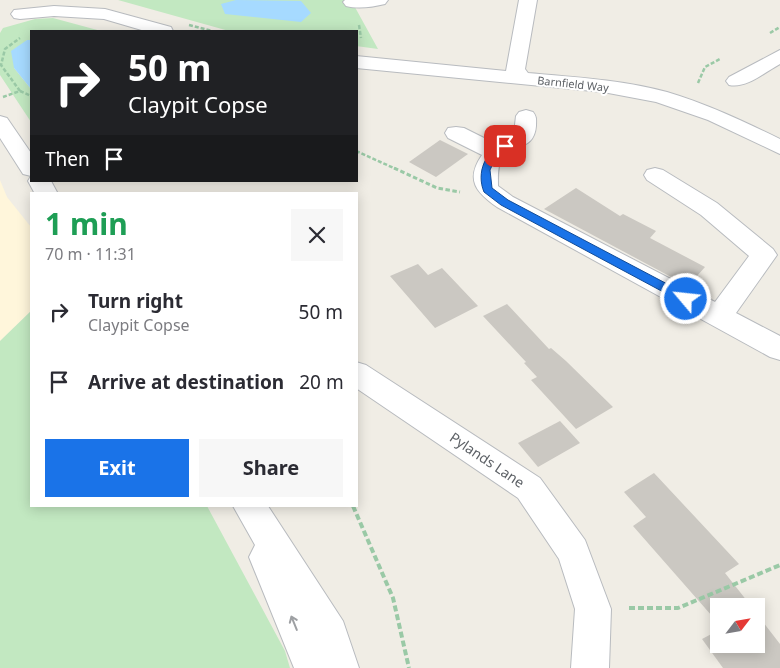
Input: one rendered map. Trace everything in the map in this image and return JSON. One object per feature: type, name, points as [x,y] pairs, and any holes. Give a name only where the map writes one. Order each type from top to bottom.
[{"type":"street","points":[[54,0],[41,8],[9,16],[54,11],[105,14],[161,30]]},
{"type":"street","points":[[81,0],[105,14]]},
{"type":"street","points":[[358,21],[352,1],[379,0]]},
{"type":"street","points":[[522,78],[515,69],[528,0]]},
{"type":"street","name":"Barnfield Way","points":[[359,52],[522,78],[603,86],[661,97],[715,116],[780,146]]},
{"type":"street","points":[[736,81],[780,56]]},
{"type":"street","points":[[526,116],[524,136],[494,152],[486,170],[487,190],[504,202],[780,349]]},
{"type":"street","points":[[0,122],[30,167]]},
{"type":"street","points":[[456,132],[494,152]]},
{"type":"street","points":[[655,175],[709,209],[764,254],[719,316]]},
{"type":"street","name":"Pylands Lane","points":[[358,373],[529,488],[573,551],[593,608],[590,668]]},
{"type":"street","points":[[247,507],[313,668]]},
{"type":"street","points":[[248,507],[330,634],[340,668]]},
{"type":"path","points":[[358,21],[361,32],[359,52]]},
{"type":"path","points":[[24,38],[16,40],[5,49],[1,65],[20,91],[30,96]]},
{"type":"path","points":[[0,98],[20,91]]},
{"type":"path","points":[[358,152],[437,188],[470,194],[487,190]]},
{"type":"path","points":[[353,507],[393,598],[409,668]]},
{"type":"path","points":[[593,608],[678,608],[780,565]]},
{"type":"shaded area","points":[[0,180],[7,197],[30,226],[30,312],[0,341]]},
{"type":"green space","points":[[118,0],[351,0],[378,49],[358,46],[358,30],[225,30]]},
{"type":"green space","points":[[53,18],[97,30],[30,30],[30,40],[27,40],[14,68],[30,88],[30,120],[0,75],[0,33],[3,28],[35,19]]},
{"type":"green space","points":[[30,312],[30,507],[208,507],[285,651],[290,668],[0,668],[0,341]]},
{"type":"water","points":[[236,0],[301,1],[311,13],[301,22],[225,14],[221,4]]},
{"type":"water","points":[[27,40],[30,40],[30,88],[14,68],[11,51]]},
{"type":"building","points":[[440,140],[468,154],[436,177],[409,162]]},
{"type":"building","points":[[576,188],[620,216],[623,214],[656,231],[650,238],[705,267],[688,286],[544,209]]},
{"type":"building","points":[[418,264],[428,275],[442,268],[478,306],[435,328],[390,276]]},
{"type":"building","points":[[507,304],[549,349],[551,348],[566,361],[613,407],[576,429],[531,380],[537,377],[524,363],[526,362],[483,316]]},
{"type":"building","points":[[560,421],[580,443],[538,467],[518,443]]},
{"type":"building","points":[[654,473],[739,564],[725,573],[745,598],[710,598],[710,614],[633,526],[646,517],[624,492]]},
{"type":"building","points":[[765,625],[780,644],[780,668],[723,668],[712,653],[765,653]]},
{"type":"building","points":[[710,635],[710,650],[702,639]]},
{"type":"route","points":[[505,146],[494,152],[486,170],[487,190],[504,202],[686,299]]}]
